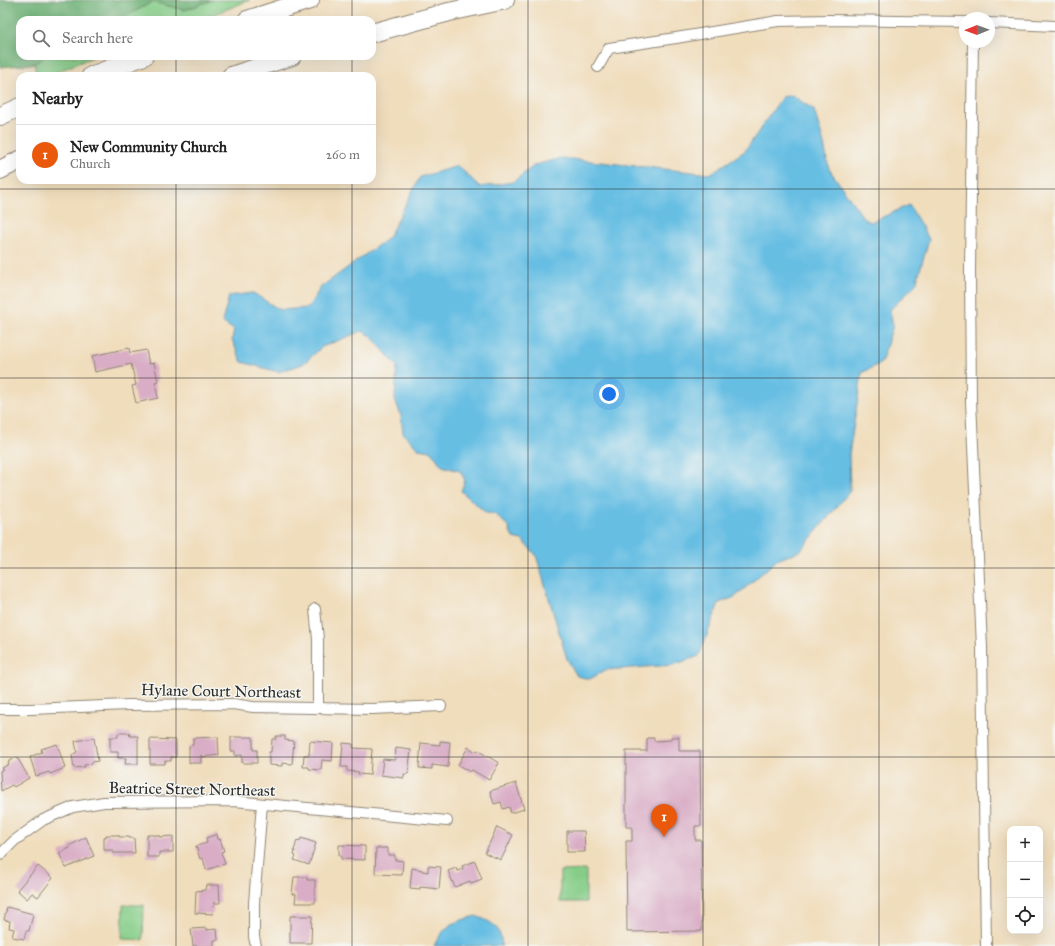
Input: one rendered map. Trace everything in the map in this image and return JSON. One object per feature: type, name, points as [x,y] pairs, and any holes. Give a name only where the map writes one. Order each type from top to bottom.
[{"type":"highway","points":[[260,16],[310,0]]},
{"type":"highway","points":[[376,32],[449,12],[505,0]]},
{"type":"highway","points":[[102,72],[133,60]]},
{"type":"highway","points":[[243,72],[280,60]]},
{"type":"highway","points":[[0,116],[16,109]]},
{"type":"highway","points":[[0,170],[16,162]]},
{"type":"street","points":[[598,66],[609,48],[778,22],[829,20],[959,22]]},
{"type":"street","points":[[995,23],[1055,26]]},
{"type":"street","points":[[973,48],[970,269],[971,401],[982,647],[986,946]]},
{"type":"street","points":[[315,609],[318,639],[318,708]]},
{"type":"street","name":"Hylane Court Northeast","points":[[0,709],[128,705],[233,704],[253,707],[372,709],[441,706]]},
{"type":"street","name":"Beatrice Street Northeast","points":[[0,855],[14,841],[43,820],[73,807],[104,802],[234,801],[447,821]]},
{"type":"street","points":[[256,946],[254,937],[254,902],[262,804]]},
{"type":"green space","points":[[0,0],[213,0],[185,10],[152,2],[127,16],[16,16],[16,60],[40,60],[34,64],[0,67]]},
{"type":"green space","points":[[213,0],[250,0],[210,16],[127,16],[152,2],[185,10]]},
{"type":"green space","points":[[40,60],[85,60],[57,72],[36,72],[34,64]]},
{"type":"green space","points":[[586,870],[586,902],[560,902],[560,871]]},
{"type":"green space","points":[[123,905],[144,905],[143,940],[122,939]]},
{"type":"water","points":[[792,95],[814,110],[824,144],[829,169],[865,220],[872,222],[909,205],[929,239],[916,284],[890,310],[893,325],[881,363],[862,373],[849,454],[850,491],[800,551],[777,560],[735,597],[719,603],[699,656],[673,665],[605,670],[590,679],[577,676],[567,659],[536,555],[522,540],[513,538],[508,526],[495,514],[486,513],[461,491],[465,480],[460,471],[442,466],[431,451],[418,449],[403,433],[401,416],[395,399],[397,366],[370,335],[362,331],[322,347],[303,364],[278,372],[242,362],[232,340],[234,330],[222,322],[229,296],[253,293],[280,310],[308,308],[321,287],[388,238],[420,177],[458,166],[480,187],[513,182],[535,165],[562,158],[710,174],[745,151],[782,97]]},
{"type":"water","points":[[476,916],[492,923],[495,926],[500,934],[502,946],[434,946],[446,928],[456,922]]},
{"type":"building","points":[[129,348],[130,353],[146,350],[149,364],[154,363],[158,381],[155,382],[158,398],[136,403],[132,386],[136,385],[131,364],[95,372],[92,356]]},
{"type":"building","points":[[118,733],[129,733],[130,736],[138,736],[138,764],[125,764],[126,758],[118,758],[118,752],[110,752],[110,737],[118,737]]},
{"type":"building","points":[[276,736],[285,736],[285,740],[294,741],[292,764],[282,763],[282,766],[269,765],[269,752],[271,752],[272,739],[276,739]]},
{"type":"building","points":[[218,737],[219,755],[202,757],[201,755],[201,763],[189,763],[189,746],[193,745],[193,738]]},
{"type":"building","points":[[231,737],[253,737],[253,750],[257,750],[257,763],[242,763],[242,755],[235,756],[235,751],[231,751]]},
{"type":"building","points":[[671,737],[679,737],[679,751],[700,751],[701,826],[695,826],[695,840],[701,840],[702,931],[627,932],[626,841],[632,841],[632,827],[626,827],[626,751],[647,751],[647,738],[654,738],[654,741],[671,740]]},
{"type":"building","points":[[94,738],[98,761],[92,762],[92,764],[84,765],[85,767],[74,768],[72,755],[77,752],[75,741]]},
{"type":"building","points":[[150,739],[176,740],[176,757],[171,757],[171,761],[165,761],[165,764],[150,764]]},
{"type":"building","points":[[310,741],[333,743],[332,761],[322,760],[321,770],[303,767],[304,755],[309,755]]},
{"type":"building","points":[[440,741],[450,742],[448,767],[432,765],[432,769],[419,768],[421,743],[440,745]]},
{"type":"building","points":[[343,743],[353,744],[353,748],[372,749],[370,775],[347,771],[347,767],[341,767]]},
{"type":"building","points":[[57,744],[65,768],[50,774],[49,772],[36,776],[30,757],[42,752],[41,749]]},
{"type":"building","points":[[468,747],[476,752],[477,750],[499,763],[489,780],[472,770],[470,772],[458,765]]},
{"type":"building","points":[[396,748],[411,750],[408,774],[404,774],[404,778],[381,775],[383,759],[395,760]]},
{"type":"building","points":[[17,757],[29,778],[14,787],[12,785],[1,791],[0,771],[9,764],[8,762]]},
{"type":"building","points":[[516,783],[524,809],[511,813],[509,807],[503,809],[501,802],[494,804],[490,791]]},
{"type":"building","points":[[497,827],[513,835],[501,860],[485,853]]},
{"type":"building","points":[[567,831],[584,831],[585,852],[567,852]]},
{"type":"building","points":[[217,834],[218,840],[220,839],[224,851],[221,852],[225,864],[206,870],[203,858],[200,859],[196,846],[207,843],[206,838]]},
{"type":"building","points":[[106,835],[119,835],[119,837],[134,838],[135,853],[113,853],[113,850],[104,850],[104,837],[106,837]]},
{"type":"building","points":[[147,835],[159,835],[159,837],[173,836],[173,852],[159,852],[159,857],[147,857]]},
{"type":"building","points":[[86,837],[94,856],[66,868],[59,853],[70,848],[69,846]]},
{"type":"building","points":[[301,838],[316,843],[309,865],[294,860],[296,856],[294,855],[294,851],[297,840],[300,841]]},
{"type":"building","points":[[339,845],[365,846],[365,860],[341,859],[341,856],[339,856]]},
{"type":"building","points":[[376,848],[388,848],[388,855],[395,855],[395,860],[403,861],[402,875],[375,874]]},
{"type":"building","points":[[475,861],[482,879],[471,883],[470,881],[455,887],[448,871],[456,868],[457,871],[463,869],[462,866]]},
{"type":"building","points":[[38,866],[53,878],[38,897],[32,893],[27,899],[17,890]]},
{"type":"building","points":[[428,866],[441,867],[439,889],[420,887],[420,889],[410,888],[412,868],[428,872]]},
{"type":"building","points":[[294,877],[307,877],[307,880],[315,880],[315,903],[295,903],[296,894],[292,894]]},
{"type":"building","points":[[206,885],[219,885],[220,903],[214,903],[213,914],[195,913],[196,891],[205,890]]},
{"type":"building","points":[[7,907],[33,914],[29,931],[26,931],[24,939],[12,937],[14,929],[9,928],[10,921],[4,920]]},
{"type":"building","points":[[290,916],[312,916],[311,943],[290,943]]},
{"type":"building","points":[[207,928],[207,930],[217,929],[218,940],[214,940],[214,946],[193,946],[191,929]]},
{"type":"place","name":"New Community Church","points":[[664,837]]}]
